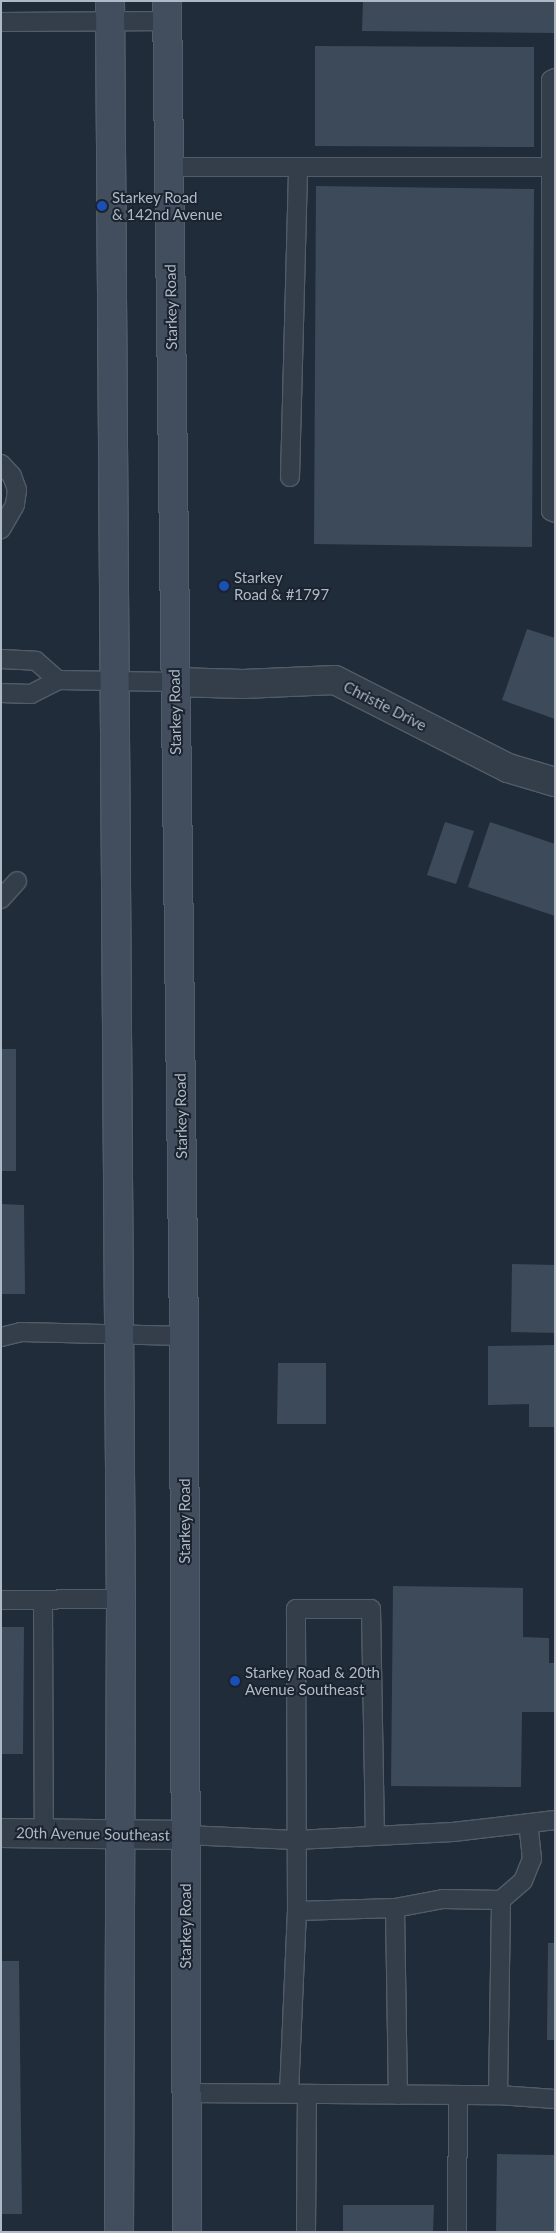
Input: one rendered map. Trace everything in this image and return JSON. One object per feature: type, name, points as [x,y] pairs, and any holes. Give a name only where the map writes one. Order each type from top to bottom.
[{"type":"main road","points":[[110,11],[113,679],[121,1599],[119,2232]]},
{"type":"main road","name":"Starkey Road","points":[[168,11],[184,1336],[188,2232]]},
{"type":"street","name":"Christie Drive","points":[[175,682],[243,684],[335,680],[508,768],[555,782]]},
{"type":"street","name":"20th Avenue Southeast","points":[[1,1834],[186,1835]]},
{"type":"lane","points":[[1,22],[110,11],[168,11]]},
{"type":"lane","points":[[555,78],[551,80],[551,511],[555,513]]},
{"type":"lane","points":[[169,167],[551,167]]},
{"type":"lane","points":[[290,477],[298,167]]},
{"type":"lane","points":[[1,464],[12,476],[17,490],[15,505],[1,529]]},
{"type":"lane","points":[[1,659],[36,660],[58,680]]},
{"type":"lane","points":[[1,694],[31,694],[58,680],[113,679],[175,682]]},
{"type":"lane","points":[[1,899],[17,881]]},
{"type":"lane","points":[[1,1337],[21,1332],[184,1336]]},
{"type":"lane","points":[[1,1600],[121,1599]]},
{"type":"lane","points":[[43,1601],[44,1833]]},
{"type":"lane","points":[[289,2093],[297,1911],[296,1609],[371,1609],[375,1836]]},
{"type":"lane","points":[[186,1835],[296,1840],[453,1832],[555,1820]]},
{"type":"lane","points":[[297,1911],[395,1908],[443,1899],[501,1900],[523,1880],[532,1859],[528,1823]]},
{"type":"lane","points":[[498,2094],[501,1900]]},
{"type":"lane","points":[[395,1908],[398,2094]]},
{"type":"lane","points":[[187,2093],[458,2096],[498,2094],[555,2099]]},
{"type":"lane","points":[[306,2232],[307,2094]]},
{"type":"lane","points":[[457,2232],[458,2096]]},
{"type":"building","points":[[363,1],[555,1],[555,33],[362,31]]},
{"type":"building","points":[[315,46],[534,47],[534,147],[315,146]]},
{"type":"building","points":[[316,186],[534,189],[532,547],[314,544]]},
{"type":"building","points":[[527,629],[555,638],[555,719],[502,700]]},
{"type":"building","points":[[445,822],[474,831],[456,884],[427,875]]},
{"type":"building","points":[[490,822],[555,844],[555,916],[468,887]]},
{"type":"building","points":[[1,1049],[16,1049],[16,1171],[1,1171]]},
{"type":"building","points":[[1,1204],[24,1205],[25,1294],[1,1294]]},
{"type":"building","points":[[512,1264],[555,1265],[555,1333],[511,1332]]},
{"type":"building","points":[[555,1345],[555,1427],[529,1427],[529,1404],[488,1405],[488,1346]]},
{"type":"building","points":[[278,1363],[326,1363],[326,1424],[277,1424]]},
{"type":"building","points":[[393,1586],[523,1588],[523,1637],[549,1638],[549,1663],[555,1663],[555,1712],[522,1712],[521,1787],[391,1786]]},
{"type":"building","points":[[1,1627],[24,1627],[23,1754],[1,1754]]},
{"type":"building","points":[[548,1943],[555,1943],[555,2040],[547,2040]]},
{"type":"building","points":[[1,1961],[19,1961],[22,2214],[1,2214]]},
{"type":"building","points":[[497,2154],[555,2155],[555,2232],[496,2232]]},
{"type":"building","points":[[343,2205],[434,2205],[433,2232],[343,2232]]},
{"type":"place","name":"Starkey Road & 142nd Avenue","points":[[102,206]]},
{"type":"place","name":"Starkey Road & #1797","points":[[224,586]]},
{"type":"place","name":"Starkey Road & 20th Avenue Southeast","points":[[235,1681]]}]
